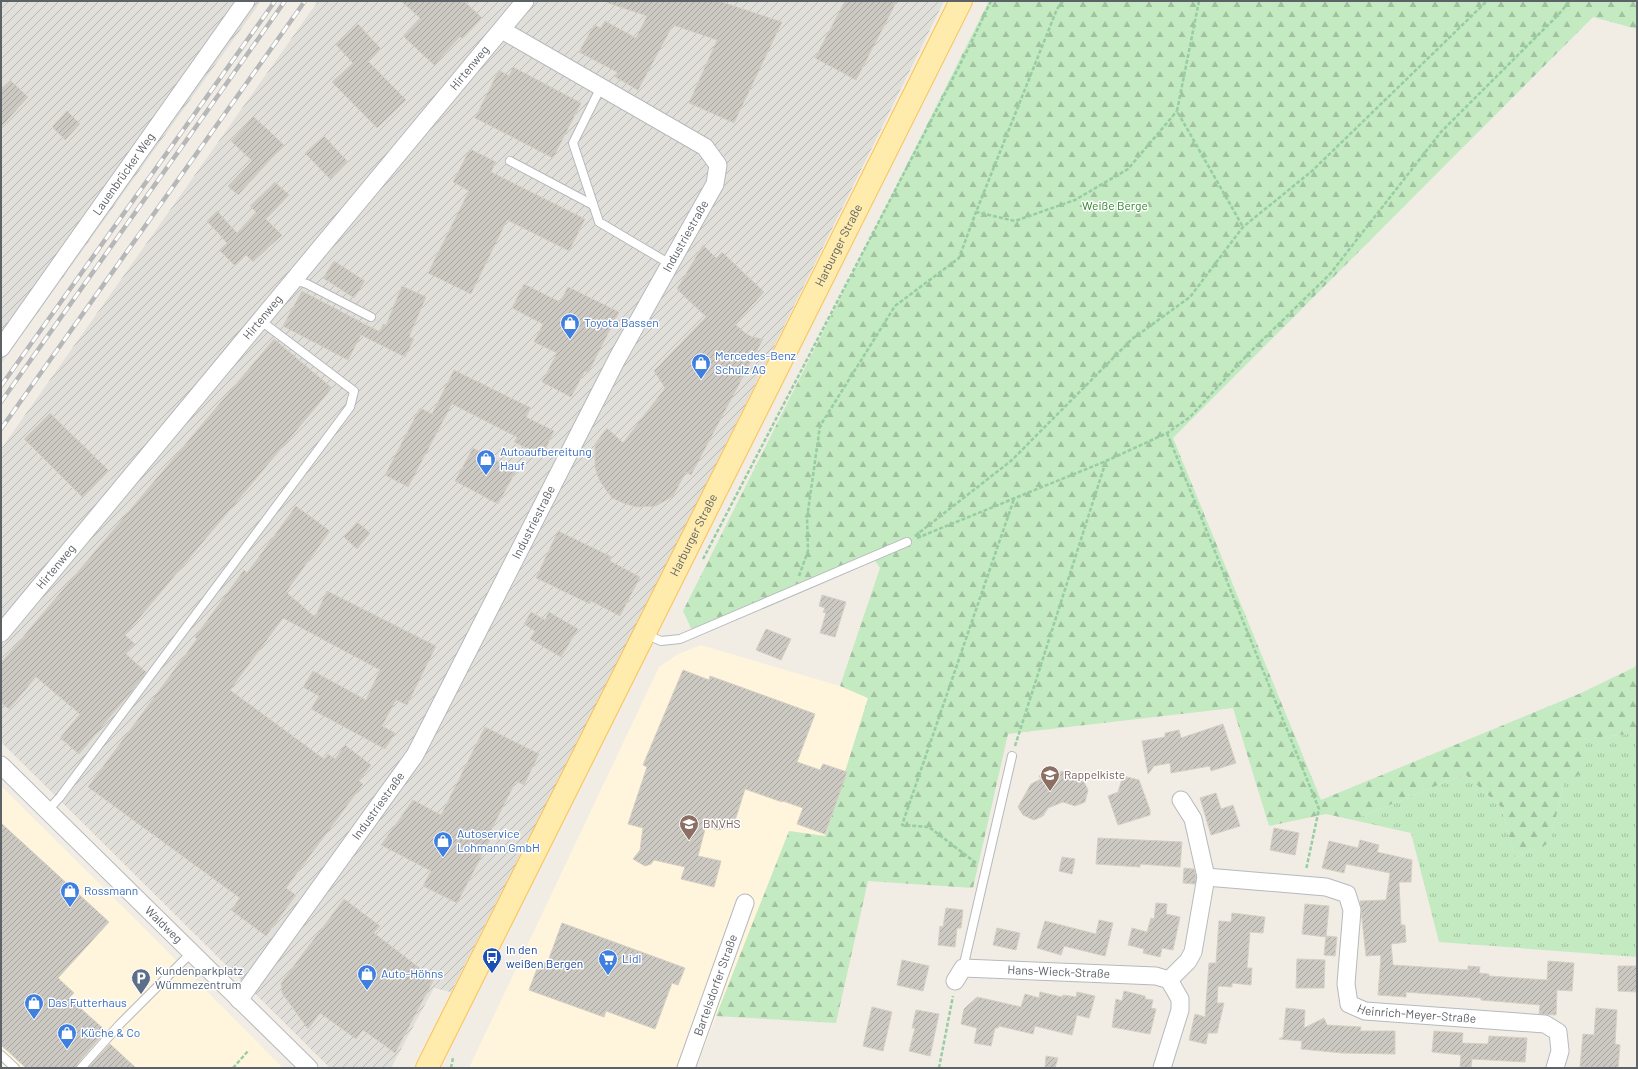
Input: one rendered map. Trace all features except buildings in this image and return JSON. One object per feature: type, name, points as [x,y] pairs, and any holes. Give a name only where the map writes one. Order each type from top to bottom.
[{"type":"main road","name":"Harburger Straße","points":[[427,1068],[961,1]]},
{"type":"street","name":"Lauenbrücker Weg","points":[[1,348],[246,1]]},
{"type":"street","name":"Hirtenweg","points":[[1,634],[525,1]]},
{"type":"street","name":"Industriestraße","points":[[239,1000],[416,756],[617,360],[714,184],[718,165],[705,147],[502,30]]},
{"type":"street","name":"Waldweg","points":[[1,765],[309,1068]]},
{"type":"street","points":[[1162,1068],[1180,1010],[1180,999],[1169,980],[1188,961],[1193,952],[1206,877],[1193,818],[1181,800]]},
{"type":"street","name":"Heinrich-Meyer-Straße","points":[[1206,877],[1326,886],[1347,894],[1352,910],[1346,984],[1349,1004],[1366,1011],[1545,1024],[1558,1032],[1560,1050],[1555,1068]]},
{"type":"street","name":"Bartelsdorfer Straße","points":[[686,1068],[745,903]]},
{"type":"street","name":"Hans-Wieck-Straße","points":[[959,975],[1156,976],[1169,980]]},
{"type":"lane","points":[[601,88],[573,143],[599,222],[670,264]]},
{"type":"lane","points":[[510,161],[594,205]]},
{"type":"lane","points":[[295,280],[307,284],[371,317]]},
{"type":"lane","points":[[47,811],[60,797],[350,407],[354,391],[261,321]]},
{"type":"lane","points":[[644,634],[661,641],[680,640],[907,542]]},
{"type":"lane","points":[[959,975],[986,871],[1012,756]]},
{"type":"lane","points":[[80,1068],[120,1024],[191,952]]},
{"type":"lane","points":[[1,1055],[15,1068]]},
{"type":"path","points":[[701,564],[966,54],[990,1]]},
{"type":"path","points":[[794,591],[808,551],[807,518],[820,426],[895,306],[959,258],[1057,9],[1063,1]]},
{"type":"path","points":[[976,212],[1015,221],[1075,200],[1128,169],[1177,111],[1199,1]]},
{"type":"path","points":[[907,542],[1012,460],[1132,339],[1190,297],[1243,227],[1312,171],[1487,1]]},
{"type":"path","points":[[907,542],[1106,460],[1167,433],[1190,417],[1248,354],[1330,274],[1441,132],[1558,15],[1570,1]]},
{"type":"path","points":[[1177,111],[1243,227]]},
{"type":"path","points":[[1167,433],[1319,809],[1303,885]]},
{"type":"path","points":[[1012,756],[1106,460]]},
{"type":"path","points":[[986,871],[929,827],[902,825],[1014,498]]},
{"type":"path","points":[[939,1068],[959,975]]},
{"type":"path","points":[[233,1068],[248,1051]]},
{"type":"path","points":[[451,1068],[454,1056]]},
{"type":"shaded area","points":[[1,1],[261,1],[1,364]]},
{"type":"shaded area","points":[[318,1],[944,1],[636,627],[451,992],[434,988],[391,1068],[330,1068],[1,742],[1,449]]},
{"type":"shaded area","points":[[701,645],[840,686],[868,698],[825,836],[789,831],[696,1068],[469,1068],[659,667],[678,654]]},
{"type":"shaded area","points":[[1,786],[134,918],[283,1068],[1,1068]]},
{"type":"green space","name":"Weiße Berge","points":[[989,1],[1637,1],[1637,29],[1593,17],[1173,438],[1321,800],[1581,693],[1637,666],[1637,733],[1582,739],[1587,771],[1564,782],[1550,843],[1515,858],[1501,807],[1465,774],[1353,820],[1326,814],[1269,826],[1233,708],[1008,734],[973,888],[868,881],[836,1023],[716,1016],[789,831],[825,836],[868,698],[840,686],[880,568],[870,553],[692,630],[683,611]]},
{"type":"green space","points":[[1637,733],[1637,957],[1439,942],[1411,833],[1353,820],[1465,774],[1501,807],[1515,858],[1550,843],[1564,782],[1581,739]]},
{"type":"railway","points":[[1,386],[275,1]]},
{"type":"railway","points":[[1,402],[285,1]]},
{"type":"railway","points":[[1,429],[305,1]]},
{"type":"place","name":"Toyota Bassen","points":[[570,340]]},
{"type":"place","name":"Mercedes-Benz Schulz AG","points":[[701,380]]},
{"type":"place","name":"Autoaufbereitung Hauf","points":[[486,476]]},
{"type":"place","name":"Rappelkiste","points":[[1050,792]]},
{"type":"place","name":"BNVHS","points":[[689,841]]},
{"type":"place","name":"Autoservice Lohmann GmbH","points":[[443,858]]},
{"type":"place","name":"Rossmann","points":[[70,908]]},
{"type":"place","name":"In den weißen Bergen","points":[[492,974]]},
{"type":"place","name":"Lidl","points":[[608,976]]},
{"type":"place","name":"Auto-Höhns","points":[[367,991]]},
{"type":"place","name":"Kundenparkplatz Wümmezentrum","points":[[141,995]]},
{"type":"place","name":"Das Futterhaus","points":[[34,1020]]},
{"type":"place","name":"Küche & Co","points":[[67,1050]]}]
